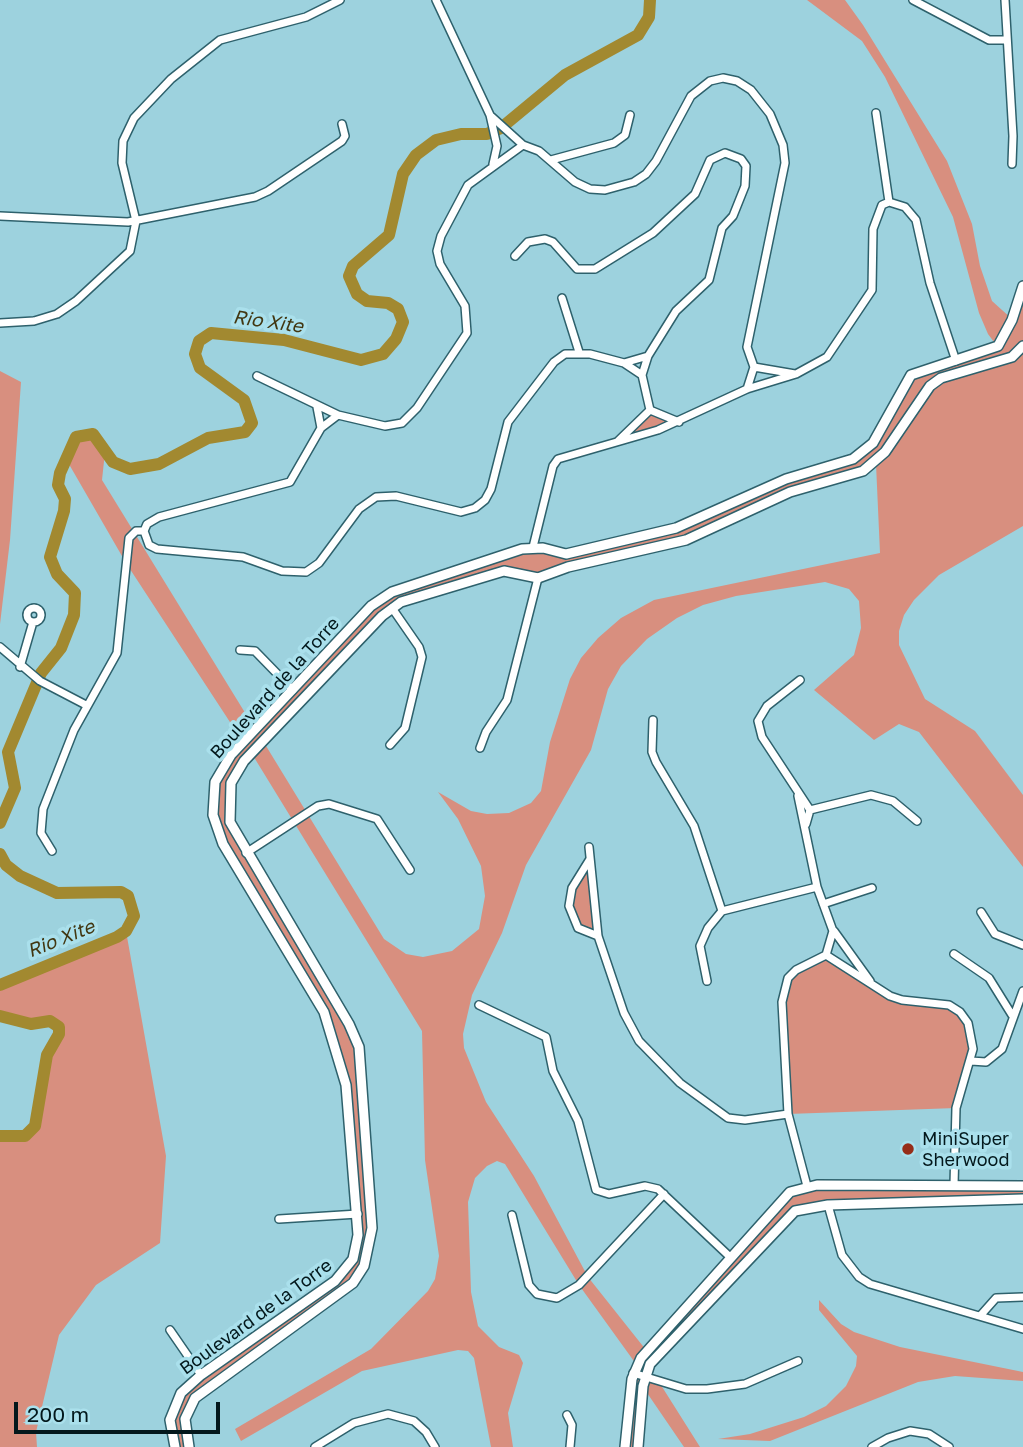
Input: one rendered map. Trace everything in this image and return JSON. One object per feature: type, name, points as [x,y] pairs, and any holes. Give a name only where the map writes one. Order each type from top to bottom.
[{"type":"street","points":[[0,323],[23,323],[46,318],[76,301],[124,259],[134,243],[136,221],[122,151],[127,129],[142,108],[171,79],[220,40],[306,17],[340,0]]},
{"type":"street","points":[[436,0],[499,130],[523,145],[531,145],[575,182],[590,189],[605,190],[634,182],[646,174],[699,87],[723,78],[737,81],[751,90],[778,128],[785,163],[748,338],[748,357],[754,367],[747,389]]},
{"type":"street","points":[[913,0],[989,40],[1007,40]]},
{"type":"street","points":[[1005,0],[1013,136],[1012,163]]},
{"type":"street","points":[[876,113],[889,202]]},
{"type":"street","points":[[551,160],[614,142],[625,135],[630,115]]},
{"type":"street","points":[[0,216],[136,221],[262,195],[342,141],[345,136],[342,124]]},
{"type":"street","points":[[494,164],[499,130]]},
{"type":"street","points":[[257,376],[338,415],[385,426],[402,422],[417,408],[467,333],[465,306],[440,264],[438,251],[441,236],[462,194],[475,178],[523,145]]},
{"type":"street","points":[[515,256],[528,242],[545,239],[553,242],[577,269],[595,269],[653,233],[695,194],[710,160],[725,153],[741,159],[746,166],[746,186],[733,216],[722,228],[709,279],[676,311],[648,356],[642,375],[650,410]]},
{"type":"street","points":[[889,202],[905,207],[916,220],[930,283],[956,361]]},
{"type":"street","points":[[533,547],[553,466],[558,459],[679,422],[747,389],[796,374],[827,356],[867,302],[874,278],[874,219],[879,209],[889,202]]},
{"type":"street","name":"Boulevard de la Torre","points":[[175,1447],[170,1430],[171,1409],[180,1393],[201,1375],[340,1276],[356,1249],[358,1214],[344,1074],[324,1012],[223,844],[213,815],[212,798],[223,767],[371,606],[392,592],[533,547],[566,554],[689,524],[786,479],[853,459],[873,443],[911,375],[998,346],[1012,320],[1023,286]]},
{"type":"street","points":[[562,298],[579,352]]},
{"type":"street","points":[[1012,320],[1023,322]]},
{"type":"street","points":[[480,748],[486,732],[507,700],[538,578],[568,567],[686,540],[790,492],[863,471],[885,452],[930,386],[960,372],[1012,357],[1023,346]]},
{"type":"street","points":[[338,415],[321,428],[290,482],[159,517],[147,524],[144,531],[149,545],[157,549],[243,556],[282,572],[298,574],[319,563],[359,509],[376,497],[396,496],[461,512],[475,508],[491,489],[508,422],[554,362],[565,355],[579,352],[624,363],[642,375]]},
{"type":"street","points":[[624,363],[648,356]]},
{"type":"street","points":[[754,367],[796,374]]},
{"type":"street","points":[[317,407],[321,428]]},
{"type":"street","points":[[650,410],[679,422]]},
{"type":"street","points":[[618,441],[650,410]]},
{"type":"street","points":[[52,851],[41,833],[43,809],[86,705],[117,653],[129,538],[136,531],[144,531]]},
{"type":"street","points":[[566,554],[568,567]]},
{"type":"street","points":[[504,556],[501,564],[504,571]]},
{"type":"street","name":"Boulevard de la Torre","points":[[189,1447],[185,1419],[195,1398],[345,1290],[364,1266],[372,1228],[359,1047],[337,1004],[230,822],[231,783],[237,771],[392,608],[411,598],[504,571],[538,578]]},
{"type":"street","points":[[390,745],[405,727],[422,657],[419,647],[392,608]]},
{"type":"street","points":[[20,667],[33,622]]},
{"type":"street","points":[[0,647],[6,648],[20,667],[40,681],[86,705]]},
{"type":"street","points":[[240,650],[255,651],[293,690]]},
{"type":"street","points":[[800,680],[767,706],[758,721],[762,737],[797,796],[810,810]]},
{"type":"street","points":[[653,720],[652,752],[694,826],[722,911]]},
{"type":"street","points":[[810,810],[871,795],[893,801],[917,821]]},
{"type":"street","points":[[797,796],[806,824],[817,887],[833,930],[873,985]]},
{"type":"street","points":[[246,853],[318,806],[329,804],[377,819],[410,870]]},
{"type":"street","points":[[806,824],[810,810]]},
{"type":"street","points":[[589,847],[598,936],[628,1020],[639,1041],[661,1066],[728,1118],[744,1120],[788,1114]]},
{"type":"street","points":[[590,859],[572,888],[569,906],[578,928],[598,936]]},
{"type":"street","points":[[707,981],[700,946],[708,928],[722,911],[817,887]]},
{"type":"street","points":[[823,904],[872,888]]},
{"type":"street","points":[[981,912],[995,934],[1023,945]]},
{"type":"street","points":[[807,1186],[788,1114],[783,990],[796,970],[826,955],[833,930]]},
{"type":"street","points":[[954,954],[989,978],[1012,1015]]},
{"type":"street","points":[[826,955],[902,1000],[949,1005],[960,1012],[972,1037],[971,1061],[956,1108],[954,1185]]},
{"type":"street","points":[[971,1061],[986,1062],[998,1055],[1006,1042],[1012,1015],[1023,991]]},
{"type":"street","points":[[324,1012],[327,1007],[337,1004]]},
{"type":"street","points":[[480,1005],[546,1037],[553,1072],[578,1121],[596,1190],[609,1194],[653,1187],[664,1194],[730,1256]]},
{"type":"street","points":[[344,1074],[354,1074],[361,1069]]},
{"type":"street","points":[[625,1447],[633,1373],[646,1350],[790,1192],[807,1186],[1023,1186]]},
{"type":"street","points":[[894,1202],[897,1195],[895,1187]]},
{"type":"street","points":[[512,1215],[529,1286],[537,1294],[557,1298],[579,1285],[664,1194]]},
{"type":"street","points":[[783,1199],[786,1208],[795,1211],[828,1205],[1023,1199]]},
{"type":"street","points":[[828,1205],[842,1255],[859,1277],[870,1284],[1023,1329]]},
{"type":"street","points":[[638,1447],[645,1377],[654,1358],[795,1211]]},
{"type":"street","points":[[279,1219],[358,1214]]},
{"type":"street","points":[[980,1316],[996,1298],[1023,1297]]},
{"type":"street","points":[[170,1330],[201,1375]]},
{"type":"street","points":[[633,1373],[686,1389],[735,1386],[798,1361]]},
{"type":"street","points":[[315,1447],[354,1423],[388,1415],[414,1421],[426,1432],[435,1447]]},
{"type":"street","points":[[568,1415],[572,1425],[570,1447]]},
{"type":"street","points":[[872,1447],[910,1431],[929,1434],[948,1447]]},
{"type":"shaded area","points":[[807,0],[845,0],[863,25],[947,161],[972,224],[980,266],[992,301],[1012,319],[1023,286],[1023,526],[939,575],[914,600],[904,615],[899,631],[899,645],[925,699],[975,731],[1023,795],[1023,867],[919,732],[899,724],[874,740],[814,690],[854,655],[861,628],[859,601],[849,589],[825,582],[736,596],[703,605],[677,618],[647,639],[621,666],[608,689],[591,750],[526,865],[502,933],[472,995],[463,1034],[464,1048],[486,1102],[534,1176],[588,1277],[646,1350],[796,1189],[1023,1186],[1023,1199],[795,1211],[654,1358],[645,1377],[659,1382],[700,1447],[684,1447],[643,1387],[638,1447],[625,1447],[636,1364],[579,1285],[505,1164],[497,1161],[487,1166],[475,1178],[468,1202],[471,1292],[478,1326],[499,1347],[519,1355],[523,1363],[508,1413],[513,1447],[491,1447],[474,1358],[468,1351],[458,1350],[362,1371],[241,1441],[235,1429],[371,1349],[428,1291],[435,1279],[439,1256],[425,1160],[422,1031],[252,754],[237,771],[230,822],[355,1035],[372,1214],[359,1275],[188,1408],[189,1447],[175,1447],[170,1431],[181,1393],[335,1281],[356,1249],[348,1100],[324,1012],[218,831],[215,782],[243,742],[126,563],[66,459],[76,437],[93,434],[101,442],[105,452],[102,480],[255,729],[382,598],[522,549],[566,554],[676,528],[786,479],[864,452],[911,375],[997,346],[988,334],[979,313],[953,217],[885,77],[862,41]],"holes":[[[876,464],[880,553],[654,600],[621,618],[598,638],[581,658],[570,679],[550,742],[541,791],[531,803],[509,813],[487,814],[471,811],[438,792],[458,819],[481,866],[485,896],[479,929],[452,951],[423,957],[406,954],[384,939],[263,741],[401,602],[504,571],[538,578],[698,535],[804,488]]]},
{"type":"shaded area","points":[[0,371],[21,382],[10,540],[0,624]]},
{"type":"shaded area","points":[[650,410],[679,422],[618,441]]},
{"type":"shaded area","points":[[590,859],[598,936],[573,922],[570,896]]},
{"type":"shaded area","points":[[126,931],[166,1156],[160,1243],[96,1285],[59,1335],[36,1432],[37,1447],[0,1447],[0,1136],[25,1136],[35,1126],[47,1055],[59,1034],[58,1027],[50,1021],[31,1024],[0,1016],[0,985]]},
{"type":"shaded area","points":[[826,955],[890,996],[949,1005],[968,1023],[973,1049],[956,1108],[788,1114],[782,1002],[788,978]]},
{"type":"shaded area","points":[[819,1300],[841,1324],[854,1332],[900,1347],[1023,1372],[1023,1381],[955,1376],[918,1382],[770,1441],[718,1439],[750,1434],[804,1417],[826,1406],[846,1386],[856,1366],[857,1356],[819,1310]]},
{"type":"waterway","name":"Rio Xite","points":[[0,823],[15,788],[8,752],[41,673],[61,648],[74,615],[75,593],[57,574],[50,557],[64,511],[65,499],[58,485],[60,473],[76,437],[93,434],[113,462],[130,469],[159,464],[208,438],[245,432],[252,423],[244,400],[200,368],[195,354],[199,341],[211,333],[284,340],[361,360],[383,354],[396,339],[403,322],[398,309],[388,303],[367,301],[357,294],[349,276],[353,266],[389,235],[403,174],[416,155],[436,140],[461,134],[487,134],[501,128],[565,75],[638,35],[649,17],[650,0]]},
{"type":"waterway","name":"Rio Xite","points":[[0,854],[6,865],[20,876],[57,893],[121,892],[128,896],[134,916],[126,931],[117,937],[0,985]]},
{"type":"waterway","name":"Rio Xite","points":[[0,1016],[31,1024],[50,1021],[59,1027],[59,1034],[47,1055],[35,1126],[25,1136],[0,1136]]},
{"type":"place","name":"MiniSuper Sherwood","points":[[908,1149]]}]
